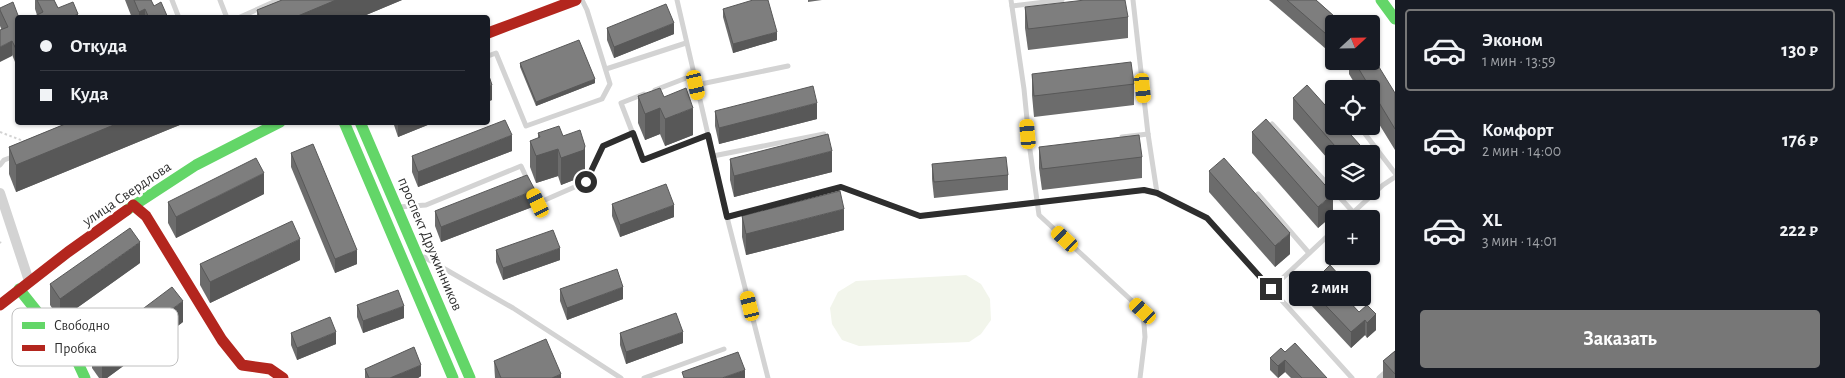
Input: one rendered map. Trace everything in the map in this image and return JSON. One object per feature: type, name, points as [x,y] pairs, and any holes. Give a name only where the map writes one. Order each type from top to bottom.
[{"type":"street","points":[[490,32],[576,0]]},
{"type":"street","points":[[1381,0],[1395,19]]},
{"type":"street","name":"улица Свердлова","points":[[0,305],[29,281],[133,205],[187,170],[274,125]]},
{"type":"street","name":"проспект Дружинников","points":[[345,125],[453,378]]},
{"type":"street","name":"проспект Дружинников","points":[[361,125],[470,378]]},
{"type":"street","points":[[0,194],[29,281]]},
{"type":"street","points":[[133,205],[146,216],[222,340],[242,365],[270,368],[283,378]]},
{"type":"street","points":[[19,289],[34,308]]},
{"type":"street","points":[[79,366],[85,378]]},
{"type":"lane","points":[[172,0],[178,15]]},
{"type":"lane","points":[[220,0],[226,15]]},
{"type":"lane","points":[[245,15],[278,0]]},
{"type":"lane","points":[[490,55],[496,53],[526,126],[602,99],[610,84],[587,10],[582,0]]},
{"type":"lane","points":[[677,0],[727,217],[768,378]]},
{"type":"lane","points":[[1062,0],[1012,3],[1024,89],[1036,204],[1039,215],[1143,311],[1145,337],[1140,378]]},
{"type":"lane","points":[[1133,0],[1148,134],[1157,193]]},
{"type":"lane","points":[[606,69],[686,43]]},
{"type":"lane","points":[[696,85],[788,66]]},
{"type":"lane","points":[[1132,75],[1141,73]]},
{"type":"lane","points":[[694,75],[621,103],[643,160],[708,135]]},
{"type":"lane","points":[[1024,89],[1034,88]]},
{"type":"lane","points":[[1272,124],[1325,181]]},
{"type":"lane","points":[[398,207],[426,206],[521,166],[538,203],[586,182],[603,146],[633,133]]},
{"type":"lane","points":[[713,156],[824,134]]},
{"type":"lane","points":[[1118,138],[1148,134]]},
{"type":"lane","points":[[1366,135],[1395,173]]},
{"type":"lane","points":[[1030,150],[1040,148]]},
{"type":"lane","points":[[0,165],[4,160],[22,153]]},
{"type":"lane","points":[[1356,210],[1383,185],[1395,177]]},
{"type":"lane","points":[[727,217],[841,187],[920,216],[1144,190],[1157,193],[1207,218],[1352,378]]},
{"type":"lane","points":[[1258,194],[1309,253]]},
{"type":"lane","points":[[1343,200],[1352,210]]},
{"type":"lane","points":[[1271,289],[1325,238]]},
{"type":"lane","points":[[418,254],[514,308],[622,378]]},
{"type":"lane","points":[[644,378],[724,349]]},
{"type":"lane","points":[[1379,378],[1395,364]]},
{"type":"path","points":[[0,132],[31,143]]},
{"type":"shaded area","points":[[966,275],[981,284],[990,299],[991,320],[981,334],[969,342],[859,346],[842,340],[832,324],[830,308],[838,292],[856,281]]},
{"type":"building","points":[[37,0],[54,0],[58,8],[73,2],[78,14],[37,15],[43,12]]},
{"type":"building","points":[[134,0],[151,0],[154,6],[161,2],[167,15],[148,15],[145,9],[139,12]]},
{"type":"building","points":[[282,0],[336,0],[300,15],[259,15],[257,10]]},
{"type":"building","points":[[753,0],[768,0],[777,32],[733,44],[723,9]]},
{"type":"building","points":[[1085,0],[1125,0],[1128,17],[1028,29],[1025,7]]},
{"type":"building","points":[[1287,0],[1316,0],[1333,15],[1325,15],[1325,33]]},
{"type":"building","points":[[13,2],[18,15],[15,15],[15,47],[12,41],[0,47],[0,30],[8,27],[0,8]]},
{"type":"building","points":[[666,4],[674,23],[614,47],[607,28]]},
{"type":"building","points":[[579,40],[595,79],[536,102],[520,63]]},
{"type":"building","points":[[1131,62],[1134,84],[1034,96],[1032,74]]},
{"type":"building","points":[[1380,69],[1395,93],[1395,129],[1380,104],[1380,80],[1365,80],[1359,70]]},
{"type":"building","points":[[1307,85],[1325,105],[1325,135],[1293,98]]},
{"type":"building","points":[[813,86],[817,103],[719,128],[715,111]]},
{"type":"building","points":[[660,88],[664,97],[686,88],[693,108],[665,119],[660,108],[645,114],[638,96]]},
{"type":"building","points":[[1266,119],[1325,185],[1326,200],[1318,207],[1252,132]]},
{"type":"building","points":[[505,120],[512,135],[418,172],[412,156]]},
{"type":"building","points":[[63,125],[114,125],[16,165],[9,147]]},
{"type":"building","points":[[559,126],[563,136],[580,130],[585,146],[584,150],[561,158],[558,149],[536,156],[530,141],[540,137],[538,133]]},
{"type":"building","points":[[828,134],[832,151],[734,176],[730,159]]},
{"type":"building","points":[[1139,135],[1142,157],[1042,169],[1039,147]]},
{"type":"building","points":[[1325,135],[1351,135],[1360,145],[1334,145]]},
{"type":"building","points":[[313,144],[357,250],[335,259],[291,153]]},
{"type":"building","points":[[1006,157],[1008,175],[934,182],[932,164]]},
{"type":"building","points":[[256,158],[264,173],[176,217],[168,202]]},
{"type":"building","points":[[1224,158],[1290,233],[1275,246],[1209,171]]},
{"type":"building","points":[[527,175],[535,190],[441,227],[435,211]]},
{"type":"building","points":[[666,184],[674,205],[620,225],[612,204]]},
{"type":"building","points":[[840,191],[844,209],[746,234],[742,216]]},
{"type":"building","points":[[292,221],[300,239],[210,282],[200,264]]},
{"type":"building","points":[[130,228],[140,242],[60,299],[50,284]]},
{"type":"building","points":[[553,230],[560,248],[503,268],[496,250]]},
{"type":"building","points":[[1330,265],[1340,276],[1332,283],[1359,312],[1367,305],[1376,314],[1367,323],[1365,320],[1351,332],[1310,289],[1324,276],[1322,273]]},
{"type":"building","points":[[617,269],[623,287],[567,308],[560,289]]},
{"type":"building","points":[[172,287],[183,301],[174,308],[144,308]]},
{"type":"building","points":[[398,290],[404,306],[363,321],[357,305]]},
{"type":"building","points":[[676,313],[683,332],[626,352],[620,333]]},
{"type":"building","points":[[330,317],[336,332],[297,348],[291,333]]},
{"type":"building","points":[[546,339],[561,374],[552,378],[501,378],[494,361]]},
{"type":"building","points":[[1295,343],[1327,378],[1302,378],[1285,360],[1278,366],[1270,358],[1281,348],[1285,352]]},
{"type":"building","points":[[414,347],[421,365],[390,378],[369,378],[365,369]]},
{"type":"building","points":[[1395,351],[1395,374],[1383,361]]},
{"type":"building","points":[[738,352],[745,370],[722,378],[684,378],[682,372]]},
{"type":"traffic: fast","points":[[1381,0],[1395,19]]},
{"type":"traffic: fast","points":[[127,210],[196,165],[274,125]]},
{"type":"traffic: fast","points":[[345,125],[453,378]]},
{"type":"traffic: fast","points":[[361,125],[470,378]]},
{"type":"traffic: fast","points":[[19,289],[34,308]]},
{"type":"traffic: fast","points":[[79,366],[85,378]]},
{"type":"traffic: jam","points":[[490,32],[576,0]]},
{"type":"traffic: jam","points":[[133,205],[146,216],[222,340],[242,365],[270,369],[283,378]]},
{"type":"traffic: jam","points":[[0,305],[68,252],[127,210]]},
{"type":"route","points":[[586,182],[603,146],[633,133],[643,160],[708,135],[727,217],[841,187],[920,216],[1144,190],[1157,193],[1207,218],[1271,289]]}]
